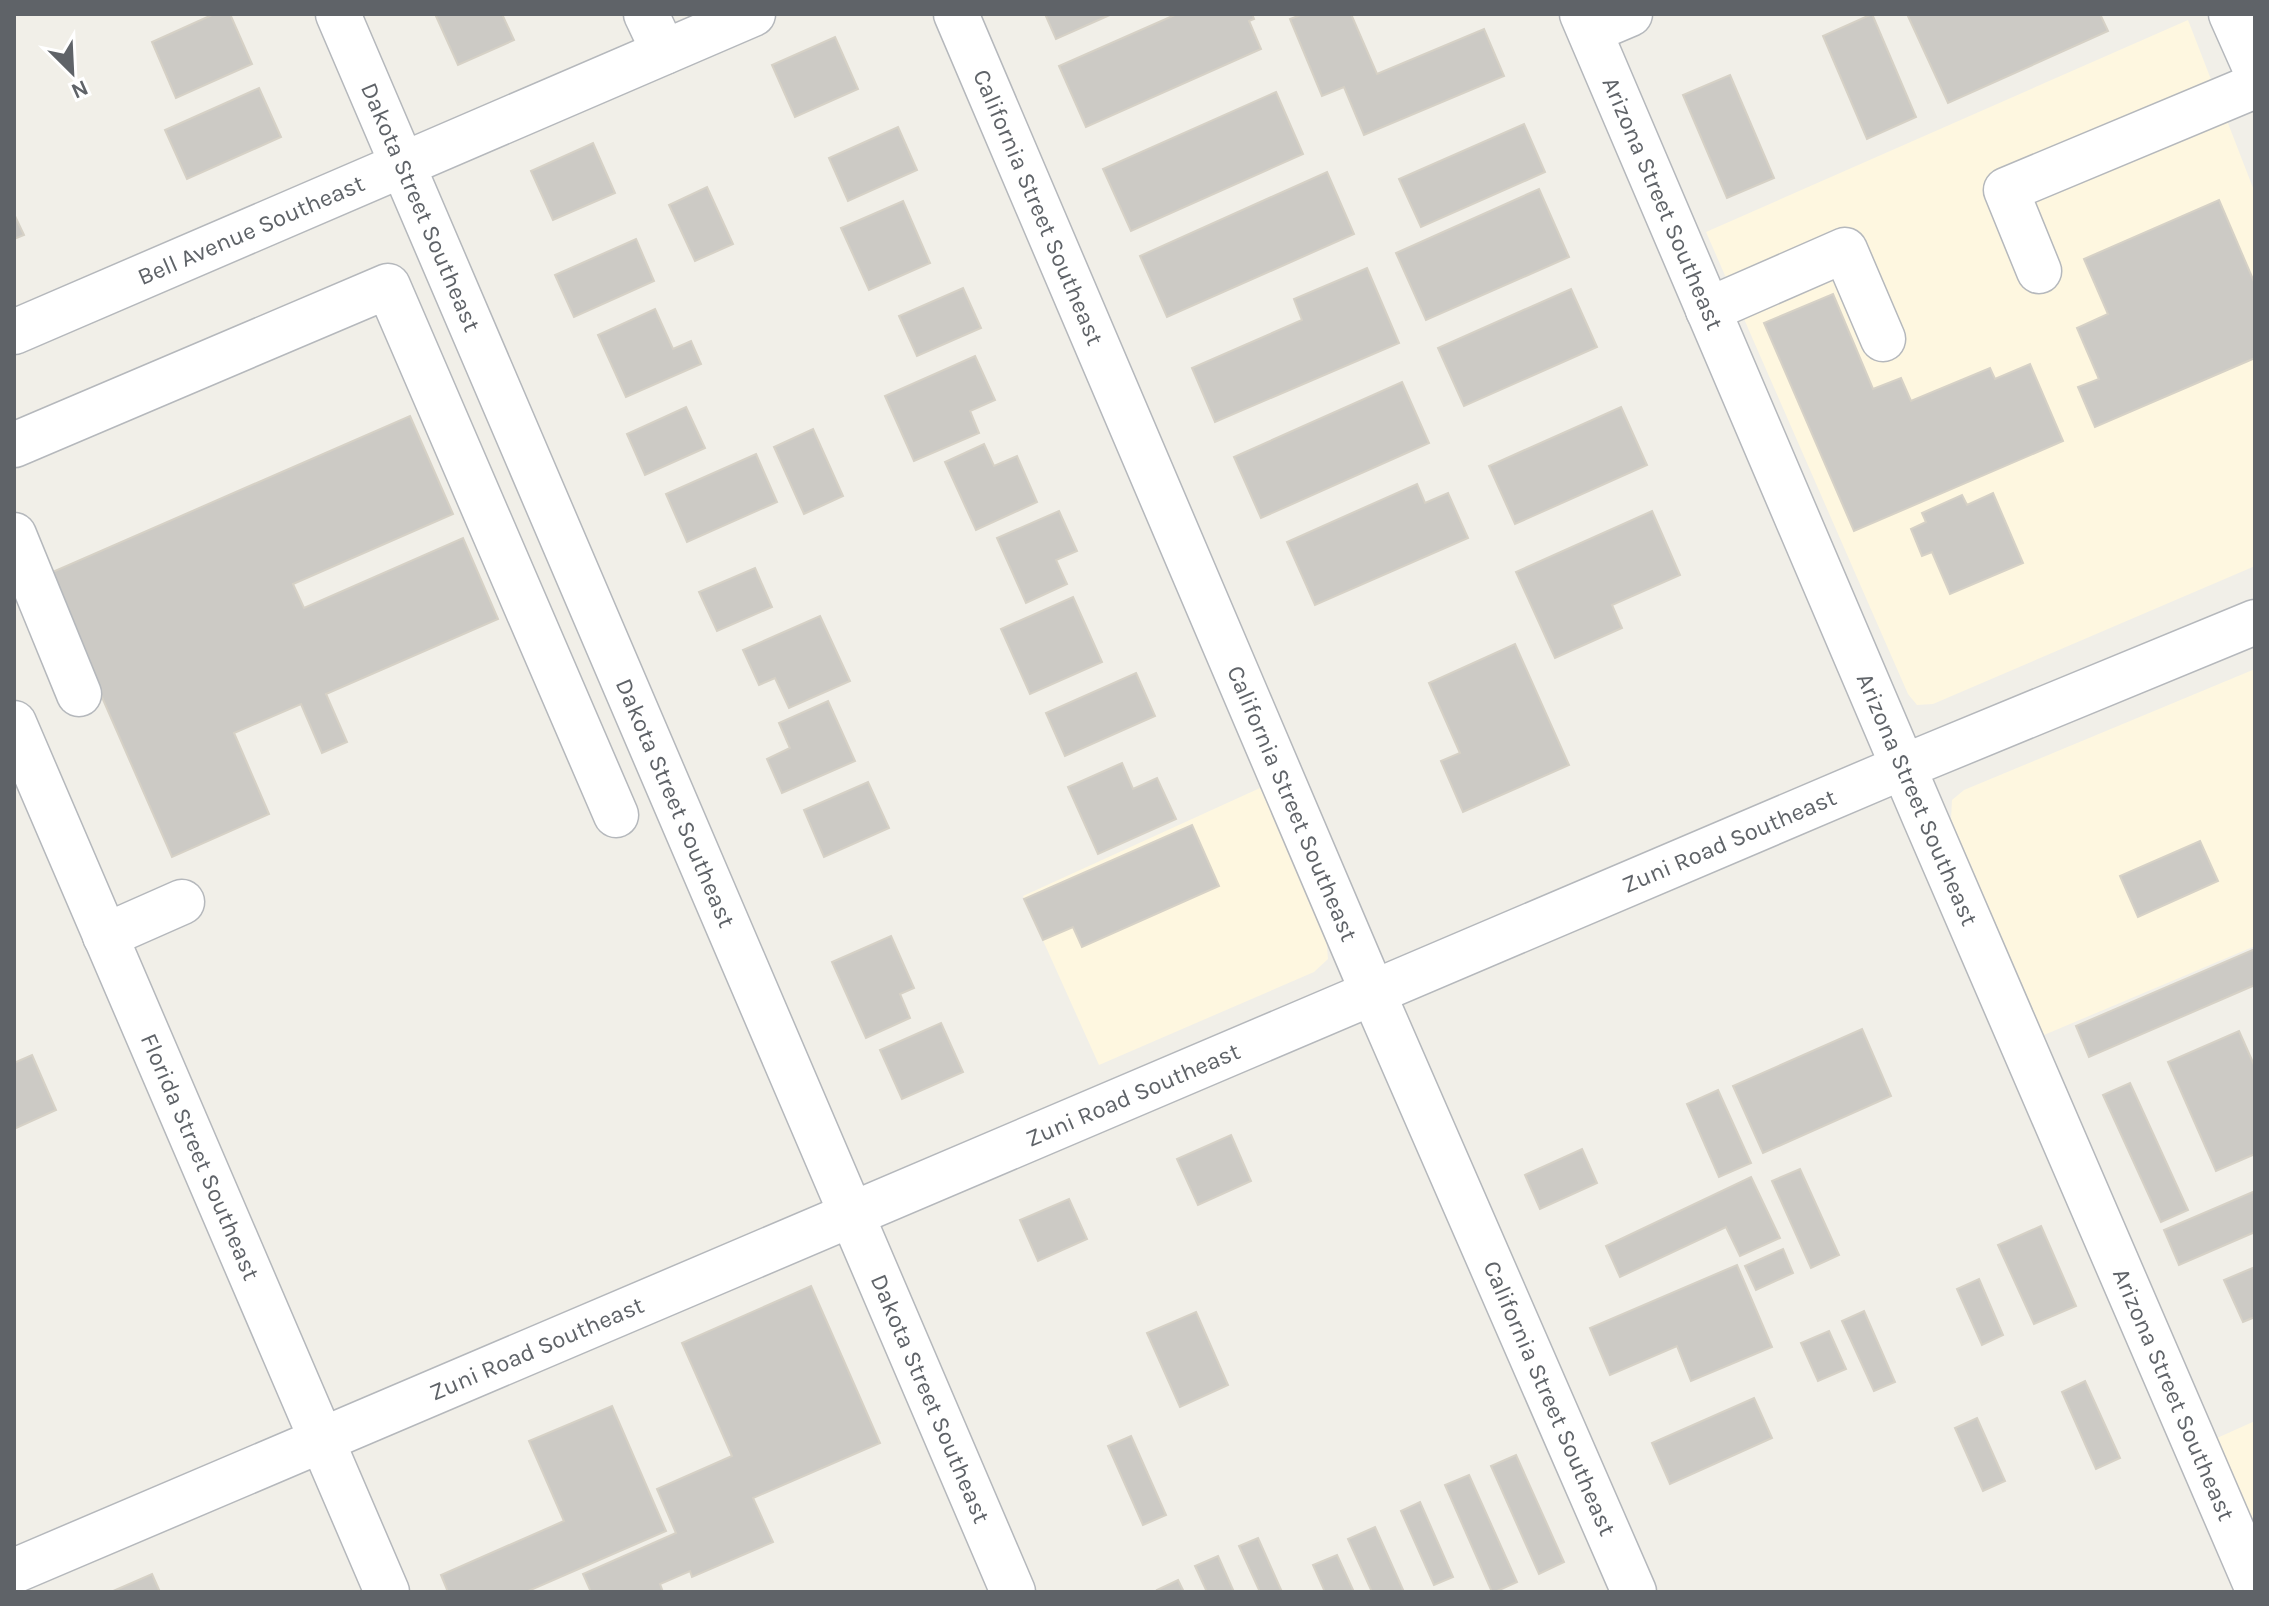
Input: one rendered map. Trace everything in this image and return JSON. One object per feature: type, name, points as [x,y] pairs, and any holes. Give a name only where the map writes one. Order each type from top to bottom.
[{"type":"street","name":"Dakota Street Southeast","points":[[338,14],[1013,1592]]},
{"type":"street","name":"Bell Avenue Southeast","points":[[14,332],[403,164],[655,33],[753,14]]},
{"type":"street","name":"California Street Southeast","points":[[956,14],[1373,993],[1634,1592]]},
{"type":"street","points":[[1586,23],[1630,14]]},
{"type":"street","points":[[2231,14],[2255,68]]},
{"type":"street","name":"Arizona Street Southeast","points":[[1586,23],[2255,1583]]},
{"type":"street","points":[[2039,271],[2000,176],[2255,86]]},
{"type":"street","points":[[1708,310],[1845,250],[1883,339]]},
{"type":"street","points":[[14,445],[388,286],[616,815]]},
{"type":"street","points":[[14,535],[79,694]]},
{"type":"street","name":"Zuni Road Southeast","points":[[14,1571],[1903,767],[2255,622]]},
{"type":"street","name":"Florida Street Southeast","points":[[14,723],[387,1592]]},
{"type":"street","points":[[105,936],[182,902]]},
{"type":"shaded area","points":[[2188,20],[2255,193],[2255,566],[1933,704],[1917,705],[1908,694],[1706,232]]},
{"type":"shaded area","points":[[2255,669],[2255,946],[2044,1035],[1951,819],[1952,800],[1964,790]]},
{"type":"shaded area","points":[[1260,788],[1326,935],[1328,959],[1314,972],[1099,1065],[1023,896]]},
{"type":"shaded area","points":[[2255,1421],[2255,1527],[2217,1438]]},
{"type":"building","points":[[214,14],[230,14],[252,64],[176,98],[152,42]]},
{"type":"building","points":[[435,14],[502,14],[514,40],[458,65]]},
{"type":"building","points":[[1045,14],[1112,14],[1056,39]]},
{"type":"building","points":[[1177,14],[1252,14],[1254,19],[1249,21],[1261,49],[1086,127],[1059,66]]},
{"type":"building","points":[[1303,14],[1351,14],[1377,74],[1484,29],[1504,76],[1364,135],[1344,87],[1322,96],[1290,19]]},
{"type":"building","points":[[1872,14],[1916,117],[1867,139],[1823,36]]},
{"type":"building","points":[[1907,14],[2100,14],[2108,31],[1948,103]]},
{"type":"building","points":[[835,37],[858,89],[795,117],[772,65]]},
{"type":"building","points":[[1730,75],[1774,178],[1727,198],[1683,95]]},
{"type":"building","points":[[259,88],[281,137],[187,179],[165,130]]},
{"type":"building","points":[[1276,92],[1303,154],[1131,231],[1103,169]]},
{"type":"building","points":[[1524,124],[1545,172],[1421,227],[1399,179]]},
{"type":"building","points":[[898,127],[917,170],[848,201],[829,158]]},
{"type":"building","points":[[593,143],[615,193],[553,220],[531,171]]},
{"type":"building","points":[[1327,172],[1354,234],[1167,317],[1140,256]]},
{"type":"building","points":[[707,187],[733,244],[695,261],[669,205]]},
{"type":"building","points":[[1539,189],[1569,257],[1426,320],[1396,253]]},
{"type":"building","points":[[2219,200],[2255,284],[2255,358],[2095,427],[2078,387],[2099,379],[2077,328],[2108,314],[2084,259]]},
{"type":"building","points":[[903,201],[930,263],[869,290],[841,228]]},
{"type":"building","points":[[14,214],[24,235],[14,239]]},
{"type":"building","points":[[636,239],[654,281],[574,317],[555,275]]},
{"type":"building","points":[[1367,268],[1399,343],[1215,422],[1192,368],[1302,320],[1294,299]]},
{"type":"building","points":[[963,288],[981,328],[917,356],[899,316]]},
{"type":"building","points":[[1571,289],[1597,347],[1464,406],[1438,348]]},
{"type":"building","points":[[1833,294],[1873,389],[1901,378],[1911,401],[1990,368],[1995,379],[2030,364],[2063,441],[1854,531],[1764,323]]},
{"type":"building","points":[[655,309],[673,349],[691,341],[701,364],[626,397],[598,335]]},
{"type":"building","points":[[975,356],[995,400],[970,411],[979,433],[914,461],[885,396]]},
{"type":"building","points":[[1402,382],[1429,443],[1261,518],[1234,457]]},
{"type":"building","points":[[686,407],[705,448],[645,475],[627,434]]},
{"type":"building","points":[[1621,407],[1647,465],[1515,524],[1489,466]]},
{"type":"building","points":[[410,416],[453,514],[293,584],[304,608],[463,538],[498,619],[326,694],[347,742],[322,753],[301,704],[234,733],[269,814],[172,857],[48,574]]},
{"type":"building","points":[[813,429],[843,496],[804,514],[774,447]]},
{"type":"building","points":[[984,444],[994,466],[1017,456],[1037,502],[976,530],[945,462]]},
{"type":"building","points":[[756,454],[777,502],[687,542],[666,494]]},
{"type":"building","points":[[1417,484],[1425,503],[1448,493],[1468,538],[1315,605],[1287,542]]},
{"type":"building","points":[[1993,493],[2023,563],[1950,594],[1932,552],[1922,556],[1911,529],[1926,522],[1922,513],[1962,495],[1967,505]]},
{"type":"building","points":[[1059,511],[1077,551],[1056,560],[1067,584],[1026,603],[997,538]]},
{"type":"building","points":[[1652,511],[1680,575],[1612,605],[1622,628],[1555,658],[1516,572]]},
{"type":"building","points":[[755,568],[772,607],[717,631],[699,592]]},
{"type":"building","points":[[1073,597],[1102,662],[1030,694],[1001,629]]},
{"type":"building","points":[[820,616],[850,681],[789,708],[775,678],[759,685],[743,650]]},
{"type":"building","points":[[1515,644],[1569,765],[1463,812],[1441,761],[1460,753],[1429,683]]},
{"type":"building","points":[[1136,673],[1155,716],[1065,756],[1046,713]]},
{"type":"building","points":[[828,701],[855,761],[782,793],[767,759],[790,748],[779,723]]},
{"type":"building","points":[[1122,763],[1133,789],[1157,778],[1176,819],[1098,854],[1068,787]]},
{"type":"building","points":[[868,782],[889,828],[824,857],[804,810]]},
{"type":"building","points":[[1192,825],[1219,886],[1082,947],[1073,927],[1043,940],[1024,899]]},
{"type":"building","points":[[2200,841],[2218,881],[2138,917],[2120,876]]},
{"type":"building","points":[[891,936],[914,988],[900,994],[910,1018],[866,1038],[832,962]]},
{"type":"building","points":[[2255,949],[2255,985],[2089,1057],[2076,1026]]},
{"type":"building","points":[[941,1023],[963,1072],[902,1099],[880,1050]]},
{"type":"building","points":[[1862,1029],[1891,1096],[1763,1153],[1733,1086]]},
{"type":"building","points":[[2239,1031],[2255,1067],[2255,1154],[2216,1171],[2168,1062]]},
{"type":"building","points":[[32,1055],[56,1110],[14,1129],[14,1063]]},
{"type":"building","points":[[2130,1083],[2188,1210],[2161,1222],[2103,1095]]},
{"type":"building","points":[[1718,1090],[1751,1163],[1719,1177],[1687,1104]]},
{"type":"building","points":[[1231,1135],[1251,1181],[1198,1205],[1177,1159]]},
{"type":"building","points":[[1582,1149],[1597,1183],[1540,1209],[1525,1175]]},
{"type":"building","points":[[1800,1169],[1839,1255],[1811,1268],[1772,1181]]},
{"type":"building","points":[[1751,1177],[1780,1238],[1740,1256],[1726,1227],[1620,1277],[1606,1246]]},
{"type":"building","points":[[2255,1191],[2255,1232],[2179,1265],[2164,1230]]},
{"type":"building","points":[[1069,1199],[1087,1239],[1038,1261],[1020,1220]]},
{"type":"building","points":[[2041,1226],[2076,1306],[2034,1324],[1998,1245]]},
{"type":"building","points":[[1783,1249],[1793,1273],[1756,1290],[1745,1266]]},
{"type":"building","points":[[1737,1265],[1772,1347],[1691,1381],[1677,1346],[1610,1375],[1590,1328]]},
{"type":"building","points":[[2255,1267],[2255,1317],[2243,1322],[2224,1280]]},
{"type":"building","points":[[1979,1279],[2003,1335],[1982,1345],[1957,1289]]},
{"type":"building","points":[[811,1286],[880,1443],[753,1498],[773,1542],[692,1577],[690,1571],[660,1584],[663,1592],[591,1592],[583,1574],[676,1533],[657,1489],[732,1456],[682,1343]]},
{"type":"building","points":[[1864,1311],[1895,1382],[1874,1391],[1842,1321]]},
{"type":"building","points":[[1196,1312],[1228,1385],[1180,1407],[1147,1333]]},
{"type":"building","points":[[1829,1331],[1846,1369],[1818,1381],[1801,1343]]},
{"type":"building","points":[[2085,1381],[2120,1458],[2096,1469],[2062,1392]]},
{"type":"building","points":[[1754,1398],[1772,1438],[1670,1484],[1652,1443]]},
{"type":"building","points":[[612,1406],[666,1531],[526,1592],[448,1592],[441,1575],[564,1521],[529,1441]]},
{"type":"building","points":[[1977,1418],[2005,1481],[1983,1491],[1955,1428]]},
{"type":"building","points":[[1131,1436],[1166,1515],[1143,1525],[1108,1446]]},
{"type":"building","points":[[1516,1455],[1564,1562],[1539,1574],[1491,1466]]},
{"type":"building","points":[[1469,1475],[1517,1582],[1495,1592],[1492,1592],[1445,1485]]},
{"type":"building","points":[[1420,1502],[1453,1577],[1434,1585],[1401,1511]]},
{"type":"building","points":[[1375,1527],[1404,1592],[1372,1592],[1348,1539]]},
{"type":"building","points":[[1258,1538],[1282,1592],[1260,1592],[1239,1546]]},
{"type":"building","points":[[1337,1555],[1354,1592],[1325,1592],[1313,1565]]},
{"type":"building","points":[[1218,1556],[1234,1592],[1207,1592],[1195,1566]]},
{"type":"building","points":[[152,1574],[160,1592],[111,1592]]},
{"type":"building","points":[[1178,1580],[1184,1592],[1158,1592],[1157,1590]]}]
